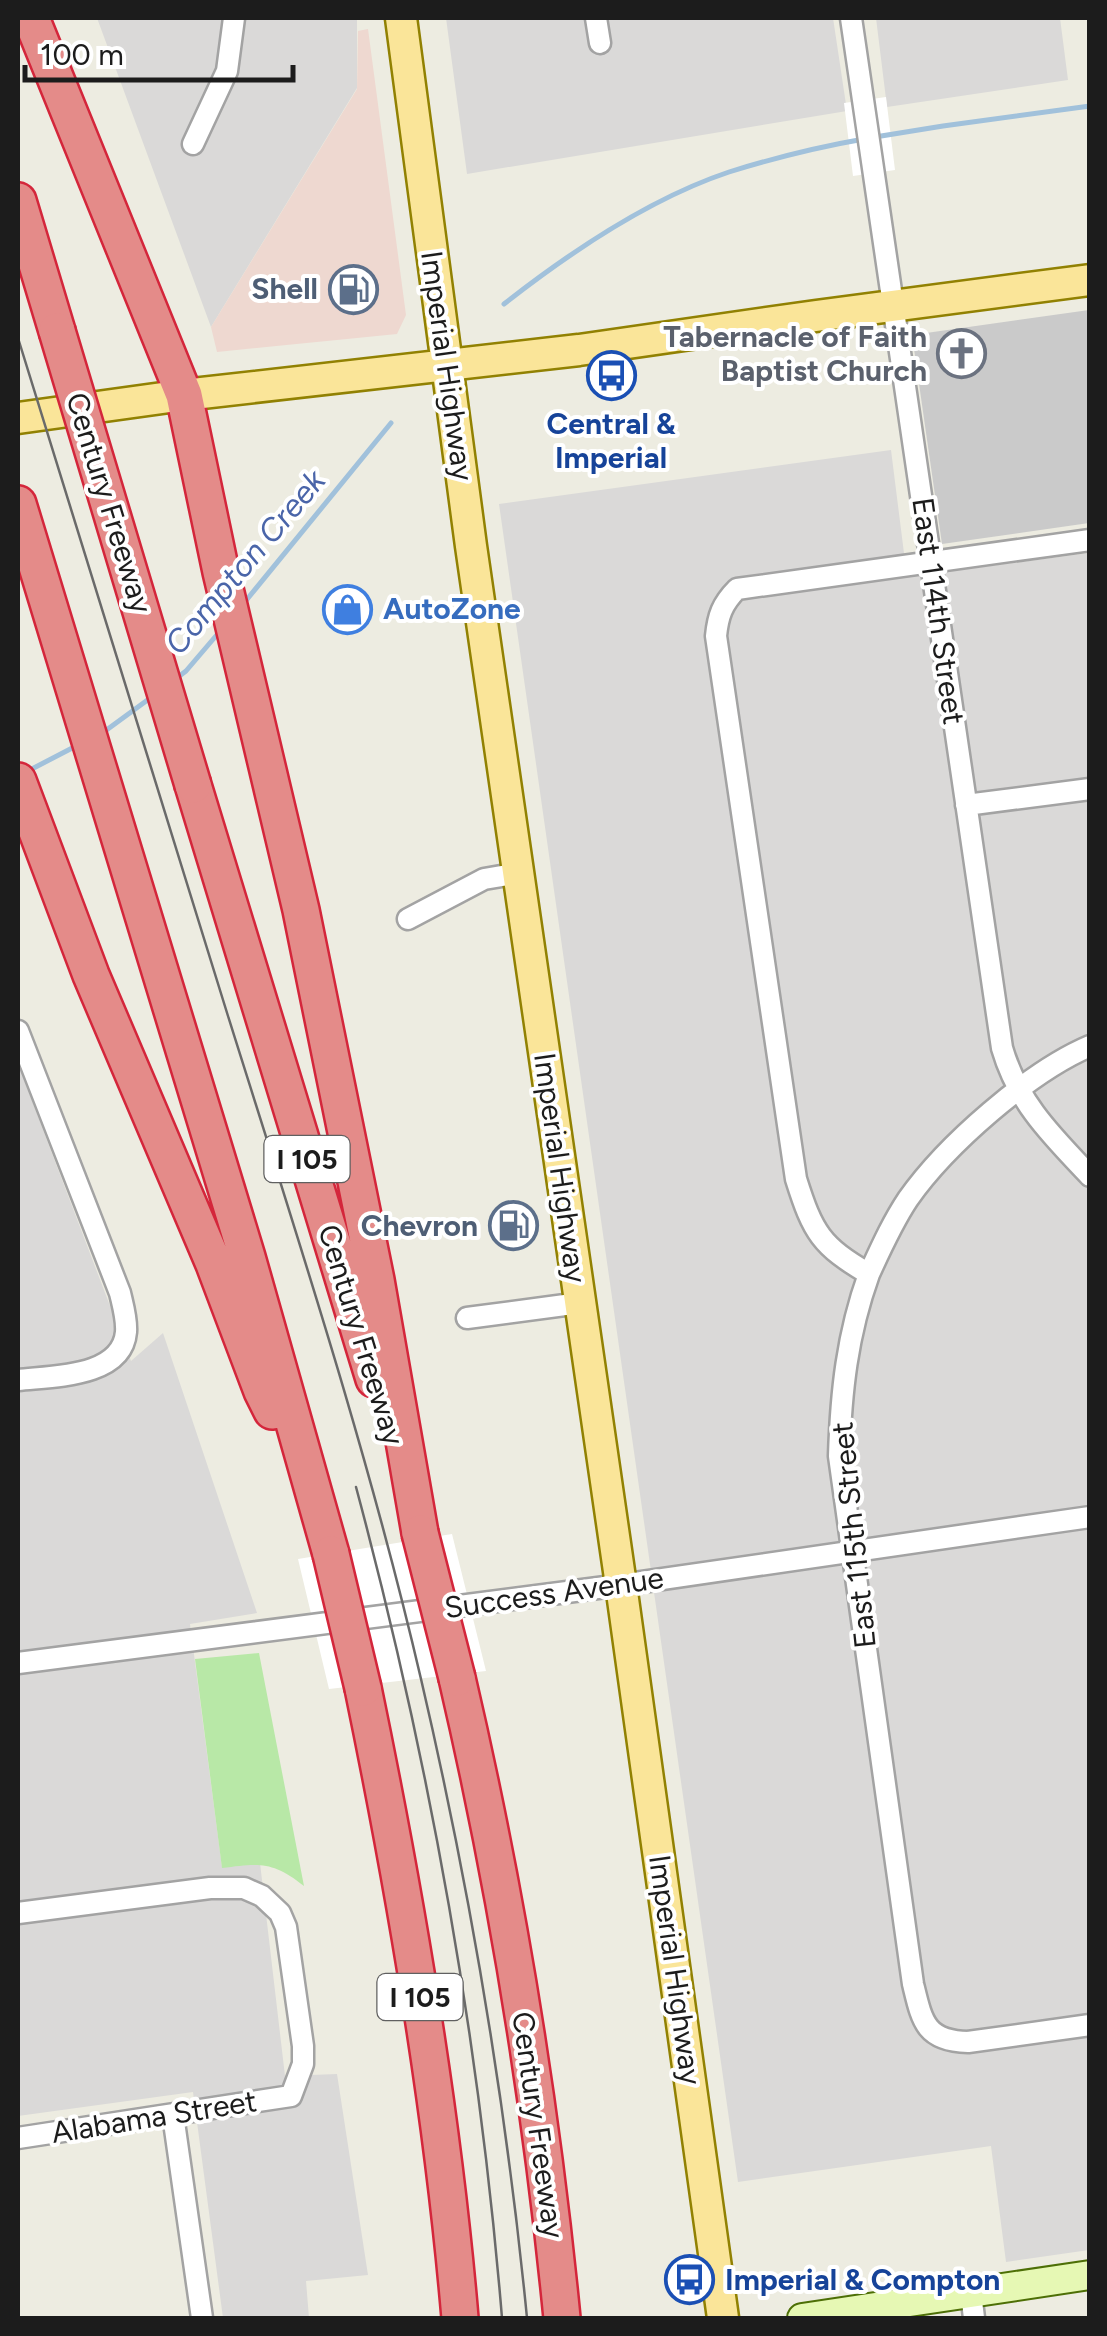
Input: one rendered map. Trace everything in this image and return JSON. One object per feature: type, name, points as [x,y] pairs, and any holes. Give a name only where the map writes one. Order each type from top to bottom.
[{"type":"highway","points":[[31,18],[184,396],[301,910],[372,1260],[420,1533]]},
{"type":"highway","name":"Century Freeway","points":[[18,201],[420,1533],[488,1823],[521,2002],[561,2306]]},
{"type":"highway","name":"I 105","points":[[18,504],[252,1273],[330,1554],[362,1688],[415,1959],[459,2314]]},
{"type":"highway","points":[[18,781],[90,975],[214,1264],[262,1391],[317,1502]]},
{"type":"main road","name":"Imperial Highway","points":[[402,18],[482,627],[723,2318]]},
{"type":"main road","points":[[18,418],[598,348],[1090,280]]},
{"type":"main road","points":[[802,2318],[973,2306],[1090,2275]]},
{"type":"street","points":[[193,144],[228,71],[234,18]]},
{"type":"street","points":[[596,18],[600,44]]},
{"type":"street","name":"East 114th Street","points":[[851,18],[1002,1048],[1008,1070],[1034,1116],[1090,1176]]},
{"type":"street","points":[[870,1274],[841,1257],[820,1236],[807,1213],[796,1179],[716,636],[718,615],[737,590],[1090,540]]},
{"type":"street","points":[[966,805],[1090,789]]},
{"type":"street","points":[[408,919],[484,879],[519,874]]},
{"type":"street","points":[[18,1032],[126,1316],[123,1346],[91,1372],[18,1380]]},
{"type":"street","name":"East 115th Street","points":[[1090,1046],[1047,1068],[1018,1090],[972,1130],[909,1198],[886,1236],[856,1311],[841,1406],[839,1456],[913,1984],[926,2026],[951,2042],[968,2042],[1090,2025]]},
{"type":"street","points":[[467,1318],[580,1302]]},
{"type":"street","name":"Success Avenue","points":[[18,1664],[621,1585],[1090,1517]]},
{"type":"street","name":"Alabama Street","points":[[18,1913],[210,1888],[244,1888],[262,1896],[280,1913],[286,1927],[303,2064],[290,2096],[18,2138]]},
{"type":"street","points":[[173,2114],[202,2318]]},
{"type":"shaded area","points":[[97,18],[357,18],[357,88],[211,327]]},
{"type":"shaded area","points":[[446,18],[833,18],[847,111],[467,174]]},
{"type":"shaded area","points":[[876,18],[1060,18],[1068,80],[887,107]]},
{"type":"shaded area","points":[[368,29],[406,315],[397,334],[217,352],[211,327],[357,89],[358,31]]},
{"type":"shaded area","points":[[1089,310],[1089,523],[942,544],[912,335]]},
{"type":"shaded area","points":[[891,450],[907,577],[1089,553],[1089,2250],[1006,2262],[991,2146],[738,2182],[499,504]]},
{"type":"shaded area","points":[[18,1064],[131,1361],[163,1333],[257,1613],[190,1624],[222,1867],[260,1863],[285,2076],[337,2074],[368,2275],[306,2281],[309,2318],[223,2318],[193,2092],[18,2116]]},
{"type":"green space","points":[[259,1653],[304,1886],[265,1866],[222,1868],[195,1659]]},
{"type":"pier","points":[[886,97],[895,170],[853,176],[844,103]]},
{"type":"pier","points":[[452,1534],[486,1671],[329,1689],[298,1559]]},
{"type":"waterway","points":[[875,137],[1090,106]]},
{"type":"waterway","points":[[504,304],[583,247],[670,196],[746,167],[864,139]]},
{"type":"waterway","name":"Compton Creek","points":[[244,603],[391,423]]},
{"type":"waterway","name":"Compton Creek","points":[[174,680],[221,630]]},
{"type":"waterway","name":"Compton Creek","points":[[101,734],[153,696]]},
{"type":"waterway","name":"Compton Creek","points":[[26,772],[78,745]]},
{"type":"tram line","points":[[18,338],[331,1346],[401,1595],[471,1917],[497,2077],[527,2318]]},
{"type":"tram line","points":[[356,1487],[406,1692],[448,1900],[480,2108],[502,2318]]},
{"type":"place","name":"Shell","points":[[353,289]]},
{"type":"place","name":"Tabernacle of Faith Baptist Church","points":[[962,354]]},
{"type":"place","name":"Central & Imperial","points":[[611,375]]},
{"type":"place","name":"AutoZone","points":[[348,609]]},
{"type":"place","name":"Chevron","points":[[513,1226]]},
{"type":"place","name":"Imperial & Compton","points":[[690,2280]]}]
